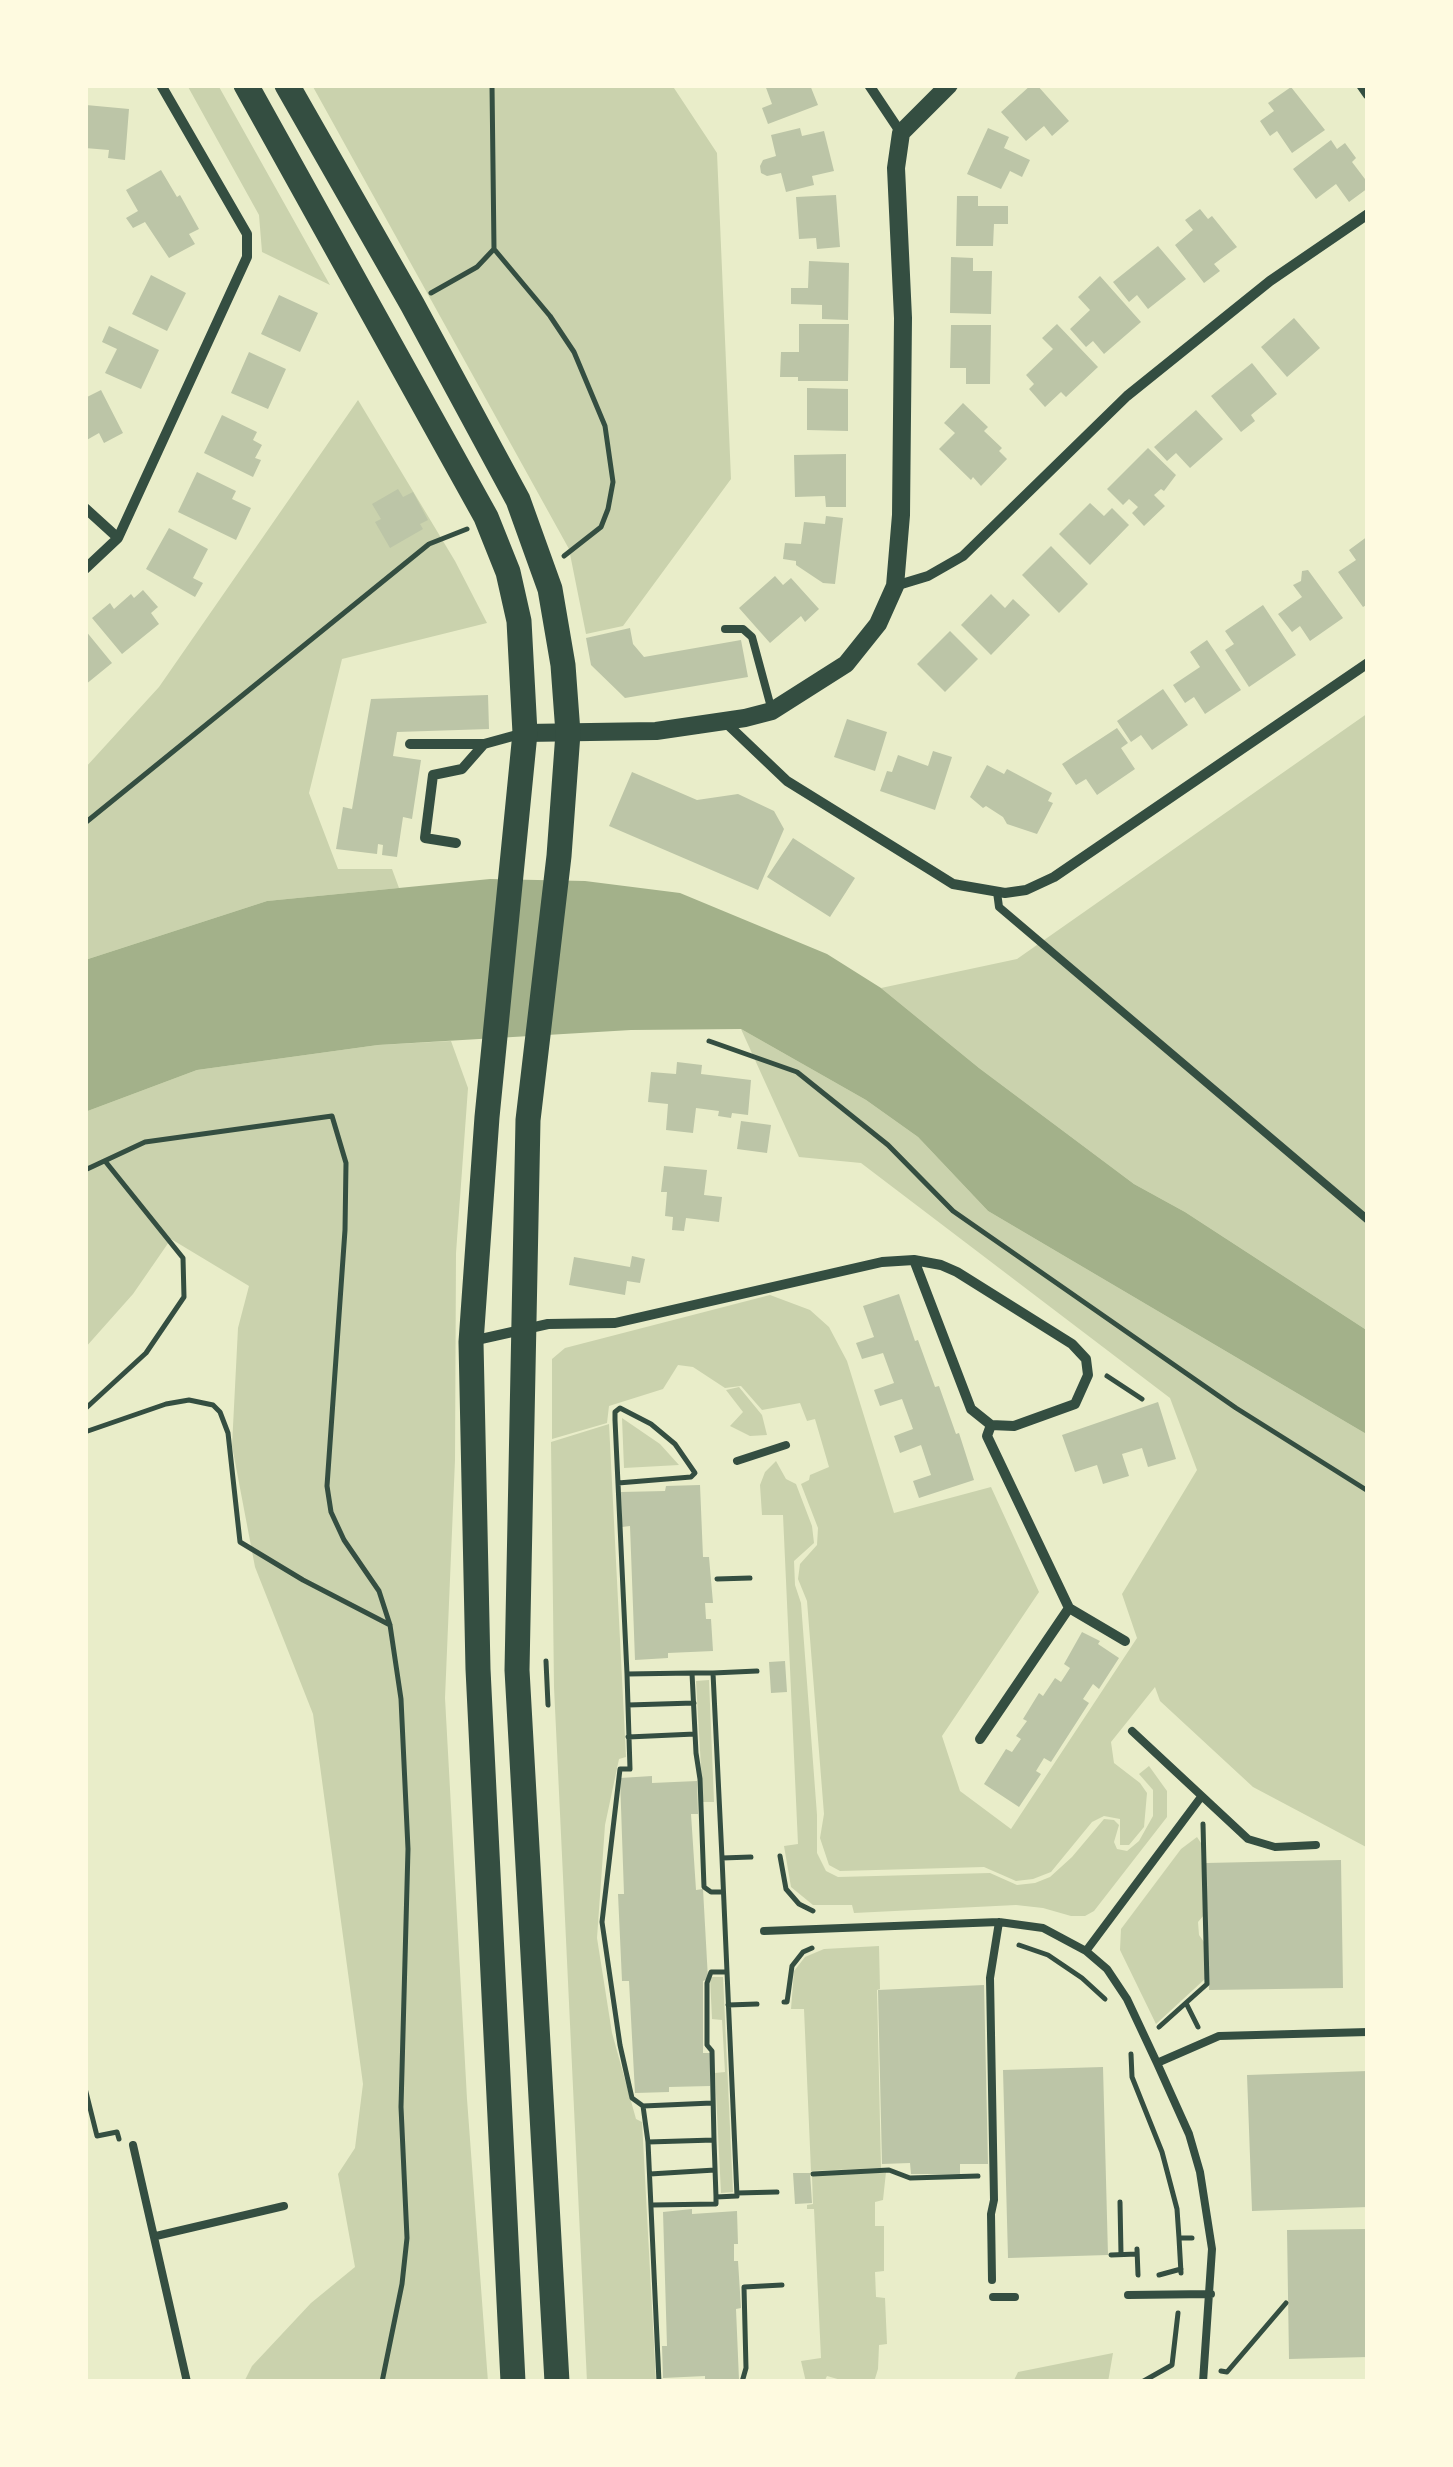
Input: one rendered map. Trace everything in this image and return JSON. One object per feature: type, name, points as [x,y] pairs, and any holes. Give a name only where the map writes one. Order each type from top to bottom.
[{"type":"main road","points":[[246,85],[486,516],[508,572],[519,621],[525,733],[487,1117],[471,1342],[478,1669],[513,2382]]},
{"type":"main road","points":[[287,85],[518,500],[543,566],[563,665],[568,733],[528,1120],[517,1670],[557,2382]]},
{"type":"main road","points":[[487,1117],[528,1120]]},
{"type":"street","points":[[85,570],[118,538],[247,257],[246,234],[161,85]]},
{"type":"street","points":[[869,85],[901,133]]},
{"type":"street","points":[[410,744],[484,744],[525,733],[656,731],[726,722],[772,711],[846,664],[878,624],[895,586],[901,515],[903,318],[896,168],[901,133],[949,85]]},
{"type":"street","points":[[1361,85],[1368,95]]},
{"type":"street","points":[[895,586],[928,576],[962,556],[1127,396],[1270,281],[1368,214]]},
{"type":"street","points":[[85,508],[118,538]]},
{"type":"street","points":[[726,722],[787,781],[954,884],[997,892],[1026,890],[1054,877],[1368,663]]},
{"type":"street","points":[[456,843],[425,838],[432,775],[462,769],[484,744]]},
{"type":"street","points":[[471,1342],[548,1324],[616,1323],[882,1262],[914,1260],[957,1272],[1072,1344],[1088,1368],[1085,1388],[1075,1404],[1014,1426],[991,1425],[971,1409],[914,1260]]},
{"type":"street","points":[[991,1425],[987,1436],[1069,1608],[1125,1641]]},
{"type":"street","points":[[980,1739],[1069,1608]]},
{"type":"lane","points":[[486,516],[518,500]]},
{"type":"lane","points":[[726,630],[742,629],[752,637],[772,711]]},
{"type":"lane","points":[[997,892],[1000,906],[1368,1220]]},
{"type":"lane","points":[[737,1461],[786,1444]]},
{"type":"lane","points":[[1132,1731],[1248,1839],[1275,1848],[1316,1845]]},
{"type":"lane","points":[[1086,1952],[1202,1797]]},
{"type":"lane","points":[[992,2280],[990,1978],[998,1922]]},
{"type":"lane","points":[[764,1931],[998,1922],[1043,1928],[1107,1969],[1127,1998],[1157,2063],[1189,2134],[1200,2172],[1210,2237],[1211,2294],[1203,2382]]},
{"type":"lane","points":[[1157,2063],[1204,2040],[1233,2034],[1368,2032]]},
{"type":"lane","points":[[133,2145],[187,2382]]},
{"type":"lane","points":[[156,2236],[284,2206]]},
{"type":"lane","points":[[1128,2295],[1211,2294]]},
{"type":"lane","points":[[992,2298],[1015,2297]]},
{"type":"path","points":[[492,85],[494,250],[550,316],[574,352],[605,426],[613,482],[601,528],[574,551],[543,566]]},
{"type":"path","points":[[423,298],[477,267],[494,250]]},
{"type":"path","points":[[85,823],[429,544],[471,528],[486,516]]},
{"type":"path","points":[[709,1041],[797,1072],[888,1144],[953,1211],[1236,1408],[1368,1491]]},
{"type":"path","points":[[85,1170],[145,1142],[332,1116],[346,1164],[327,1486],[332,1512],[344,1540],[379,1590],[390,1625],[401,1699],[408,1849],[401,2106],[407,2238],[382,2382]]},
{"type":"path","points":[[85,1409],[146,1353],[184,1298],[183,1258],[105,1161]]},
{"type":"path","points":[[1088,1368],[1095,1368],[1142,1400]]},
{"type":"path","points":[[85,1432],[166,1404],[190,1400],[212,1405],[220,1412],[228,1433],[240,1542],[390,1625]]},
{"type":"path","points":[[618,1483],[691,1477],[695,1473],[674,1444],[651,1424],[620,1408],[615,1412],[630,1768],[620,1769],[602,1922],[620,2045],[632,2098],[643,2106],[712,2103]]},
{"type":"path","points":[[717,1579],[750,1578]]},
{"type":"path","points":[[692,1672],[704,1887],[711,1892],[723,1892]]},
{"type":"path","points":[[714,1672],[737,2193]]},
{"type":"path","points":[[627,1674],[757,1672]]},
{"type":"path","points":[[628,1706],[694,1704]]},
{"type":"path","points":[[628,1737],[695,1734]]},
{"type":"path","points":[[1157,2029],[1207,1984],[1202,1797]]},
{"type":"path","points":[[780,1856],[786,1890],[805,1909],[818,1912]]},
{"type":"path","points":[[722,1858],[751,1858]]},
{"type":"path","points":[[784,2002],[788,2002],[792,1966],[803,1952],[818,1945]]},
{"type":"path","points":[[1020,1945],[1048,1956],[1082,1978],[1108,2002]]},
{"type":"path","points":[[652,2205],[716,2204],[707,1983],[711,1972],[726,1972]]},
{"type":"path","points":[[1186,2003],[1204,2040]]},
{"type":"path","points":[[728,2005],[757,2004]]},
{"type":"path","points":[[1111,2255],[1137,2251],[1135,2275],[1181,2271],[1177,2210],[1162,2152],[1132,2078],[1130,2050]]},
{"type":"path","points":[[85,2088],[97,2136],[116,2132],[120,2142],[133,2145]]},
{"type":"path","points":[[643,2106],[660,2300],[659,2382]]},
{"type":"path","points":[[648,2142],[714,2140]]},
{"type":"path","points":[[650,2174],[715,2170]]},
{"type":"path","points":[[813,2174],[889,2170],[910,2178],[993,2176]]},
{"type":"path","points":[[716,2197],[777,2192]]},
{"type":"path","points":[[1120,2202],[1121,2254]]},
{"type":"path","points":[[1180,2238],[1210,2237]]},
{"type":"path","points":[[742,2382],[746,2368],[744,2286],[782,2285]]},
{"type":"path","points":[[1219,2370],[1226,2372],[1286,2303]]},
{"type":"path","points":[[1172,2365],[1178,2313]]},
{"type":"path","points":[[1142,2382],[1172,2365],[1190,2368]]},
{"type":"shaded area","points":[[187,85],[218,85],[330,285],[262,252],[259,215]]},
{"type":"shaded area","points":[[312,85],[672,85],[717,153],[731,479],[623,626],[586,634],[569,549]]},
{"type":"shaded area","points":[[358,400],[455,561],[487,623],[342,659],[309,793],[338,869],[392,869],[399,888],[267,901],[85,960],[85,768],[159,687]]},
{"type":"shaded area","points":[[1368,713],[1368,1331],[1185,1212],[1134,1184],[979,1068],[881,988],[1017,959]]},
{"type":"shaded area","points":[[490,879],[585,881],[680,893],[827,954],[881,988],[979,1068],[1134,1184],[1185,1212],[1368,1331],[1368,1435],[988,1211],[918,1137],[866,1100],[741,1029],[631,1030],[378,1045],[197,1070],[85,1112],[85,960],[267,901]]},
{"type":"shaded area","points":[[741,1029],[866,1100],[918,1137],[988,1211],[1368,1435],[1368,1848],[1253,1787],[1160,1701],[1155,1687],[1111,1742],[1114,1763],[1147,1793],[1144,1827],[1129,1845],[1120,1845],[1120,1819],[1104,1816],[1092,1822],[1051,1872],[1033,1879],[1016,1881],[984,1867],[840,1871],[829,1865],[820,1838],[824,1814],[807,1601],[798,1579],[800,1564],[817,1545],[818,1528],[801,1484],[810,1475],[829,1467],[815,1419],[807,1421],[800,1403],[762,1410],[741,1386],[725,1388],[693,1367],[678,1365],[663,1389],[609,1406],[607,1423],[552,1439],[552,1359],[565,1348],[770,1295],[810,1310],[829,1327],[847,1361],[894,1513],[991,1487],[1039,1592],[942,1736],[960,1791],[1011,1829],[1137,1638],[1122,1594],[1197,1470],[1170,1398],[861,1163],[799,1157]]},
{"type":"shaded area","points":[[451,1041],[468,1088],[456,1253],[455,1460],[445,1698],[467,2099],[488,2382],[244,2382],[252,2366],[311,2303],[355,2267],[338,2174],[355,2148],[363,2084],[313,1714],[255,1567],[232,1446],[238,1328],[249,1286],[171,1239],[133,1294],[85,1348],[85,1112],[197,1070],[378,1045]]},
{"type":"shaded area","points":[[739,1387],[762,1415],[767,1435],[750,1436],[730,1426],[743,1412],[726,1390]]},
{"type":"shaded area","points":[[622,1418],[660,1444],[679,1465],[624,1468]]},
{"type":"shaded area","points":[[609,1424],[626,1757],[619,1759],[605,1825],[597,1938],[612,2033],[636,2119],[642,2122],[656,2382],[587,2382],[554,1687],[551,1442]]},
{"type":"shaded area","points":[[776,1461],[786,1479],[796,1484],[812,1526],[814,1543],[794,1561],[801,1603],[817,1853],[826,1871],[838,1877],[990,1873],[1017,1885],[1035,1883],[1050,1877],[1072,1857],[1104,1819],[1119,1825],[1114,1842],[1117,1849],[1127,1851],[1139,1841],[1153,1816],[1153,1790],[1139,1774],[1149,1766],[1167,1791],[1167,1817],[1094,1911],[1071,1916],[1016,1905],[854,1913],[852,1905],[813,1905],[791,1887],[784,1846],[798,1844],[783,1515],[762,1515],[760,1485],[765,1472]]},
{"type":"shaded area","points":[[709,1680],[714,1802],[703,1802],[696,1681]]},
{"type":"shaded area","points":[[1197,1837],[1201,1843],[1204,1915],[1198,1922],[1204,1942],[1206,1978],[1156,2024],[1120,1950],[1121,1929],[1181,1849]]},
{"type":"shaded area","points":[[879,1946],[881,2168],[811,2171],[804,2009],[791,2009],[794,1971],[805,1957],[824,1949]]},
{"type":"shaded area","points":[[710,1977],[723,1977],[733,2192],[721,2193],[715,2073],[725,2072],[722,2020],[712,2019]]},
{"type":"shaded area","points":[[886,2172],[883,2200],[875,2202],[875,2226],[884,2226],[884,2271],[875,2272],[876,2297],[885,2298],[887,2344],[879,2345],[874,2382],[848,2382],[827,2376],[824,2382],[806,2382],[801,2361],[821,2358],[814,2209],[807,2209],[807,2205],[813,2204],[812,2176]]},
{"type":"shaded area","points":[[1113,2353],[1108,2382],[1013,2382],[1018,2372]]},
{"type":"building","points":[[765,85],[810,85],[818,105],[768,124],[762,108],[772,104]]},
{"type":"building","points":[[1031,85],[1037,85],[1069,121],[1052,136],[1044,126],[1026,141],[1001,112]]},
{"type":"building","points":[[1291,87],[1325,130],[1292,153],[1277,131],[1270,136],[1260,121],[1274,111],[1268,103]]},
{"type":"building","points":[[86,105],[129,109],[125,160],[108,158],[109,150],[85,148]]},
{"type":"building","points":[[800,128],[802,136],[824,131],[834,171],[812,176],[814,185],[786,192],[781,173],[767,176],[761,173],[760,166],[763,160],[776,156],[771,135]]},
{"type":"building","points":[[988,128],[1009,137],[1004,148],[1030,160],[1022,177],[1010,171],[1001,189],[967,174]]},
{"type":"building","points":[[1331,140],[1337,149],[1345,143],[1356,158],[1352,162],[1368,183],[1368,188],[1349,202],[1336,184],[1316,199],[1293,169]]},
{"type":"building","points":[[161,170],[199,229],[189,234],[195,244],[169,258],[145,222],[133,228],[126,218],[138,211],[126,190]]},
{"type":"building","points":[[836,195],[840,247],[817,249],[816,238],[799,239],[796,197]]},
{"type":"building","points":[[957,196],[978,196],[978,206],[1008,206],[1008,224],[994,224],[993,246],[956,246]]},
{"type":"building","points":[[1200,209],[1208,219],[1212,216],[1237,247],[1214,264],[1220,271],[1204,283],[1175,245],[1193,230],[1185,220]]},
{"type":"building","points":[[1158,246],[1186,279],[1148,309],[1137,295],[1129,302],[1113,282]]},
{"type":"building","points":[[951,257],[973,258],[973,271],[992,271],[991,314],[950,313]]},
{"type":"building","points":[[809,261],[849,263],[848,320],[822,319],[822,305],[791,304],[791,288],[808,288]]},
{"type":"building","points":[[151,275],[186,293],[167,331],[132,314]]},
{"type":"building","points":[[1100,276],[1141,322],[1104,354],[1093,341],[1086,347],[1070,329],[1090,310],[1078,297]]},
{"type":"building","points":[[279,295],[318,313],[300,352],[261,334]]},
{"type":"building","points":[[1294,318],[1320,348],[1287,377],[1261,347]]},
{"type":"building","points":[[799,324],[849,324],[848,381],[780,377],[781,352],[799,352]]},
{"type":"building","points":[[1057,324],[1098,367],[1066,397],[1061,392],[1045,407],[1029,389],[1034,384],[1026,375],[1053,349],[1042,338]]},
{"type":"building","points":[[951,325],[991,325],[990,384],[966,384],[966,368],[950,368]]},
{"type":"building","points":[[109,326],[159,350],[141,389],[105,373],[117,349],[102,342]]},
{"type":"building","points":[[249,352],[286,369],[268,409],[231,393]]},
{"type":"building","points":[[1252,363],[1277,394],[1251,415],[1255,421],[1241,432],[1211,396]]},
{"type":"building","points":[[807,388],[848,389],[848,431],[807,430]]},
{"type":"building","points":[[101,390],[123,433],[104,443],[99,433],[85,441],[85,398]]},
{"type":"building","points":[[963,403],[988,427],[984,431],[1002,448],[999,451],[1007,459],[981,486],[939,449],[955,433],[944,423]]},
{"type":"building","points":[[1196,410],[1223,439],[1190,468],[1176,453],[1167,461],[1154,447]]},
{"type":"building","points":[[222,415],[257,432],[253,440],[262,445],[255,458],[261,460],[253,477],[204,453]]},
{"type":"building","points":[[1148,448],[1176,475],[1164,491],[1154,495],[1165,506],[1144,526],[1132,513],[1138,507],[1129,499],[1123,505],[1107,489]]},
{"type":"building","points":[[846,454],[846,507],[826,507],[825,496],[795,497],[794,455]]},
{"type":"building","points":[[197,472],[236,491],[232,499],[251,508],[236,540],[178,512]]},
{"type":"building","points":[[398,489],[403,497],[413,492],[428,520],[420,524],[423,529],[390,548],[375,522],[381,519],[372,504]]},
{"type":"building","points":[[1090,503],[1104,516],[1112,508],[1129,525],[1090,565],[1059,534]]},
{"type":"building","points":[[826,516],[843,518],[835,584],[823,583],[796,565],[796,561],[783,559],[785,543],[801,544],[804,522],[825,524]]},
{"type":"building","points":[[169,528],[208,549],[193,578],[203,583],[195,597],[146,569]]},
{"type":"building","points":[[1368,536],[1368,604],[1363,607],[1338,572],[1356,560],[1349,550]]},
{"type":"building","points":[[1051,546],[1088,584],[1059,613],[1022,575]]},
{"type":"building","points":[[1308,570],[1343,618],[1310,641],[1300,626],[1292,632],[1278,614],[1302,597],[1293,585],[1301,581],[1302,571]]},
{"type":"building","points":[[775,576],[783,585],[791,578],[819,609],[805,622],[801,616],[770,643],[739,608]]},
{"type":"building","points":[[143,590],[158,607],[151,613],[159,624],[122,654],[92,618],[110,603],[114,609],[131,594],[134,598]]},
{"type":"building","points":[[991,594],[1005,608],[1013,599],[1030,615],[991,655],[961,625]]},
{"type":"building","points":[[1263,605],[1296,655],[1249,687],[1225,650],[1234,644],[1225,631]]},
{"type":"building","points":[[630,628],[633,644],[644,657],[741,640],[748,677],[625,698],[591,665],[586,638]]},
{"type":"building","points":[[85,630],[112,663],[85,685]]},
{"type":"building","points":[[950,631],[978,659],[945,692],[917,664]]},
{"type":"building","points":[[1207,640],[1241,690],[1205,714],[1194,697],[1185,703],[1173,685],[1200,667],[1190,652]]},
{"type":"building","points":[[1163,689],[1188,725],[1152,750],[1141,735],[1131,742],[1117,721]]},
{"type":"building","points":[[488,695],[489,729],[397,732],[393,756],[421,760],[412,819],[403,817],[397,857],[382,855],[383,845],[378,844],[377,854],[336,849],[343,807],[352,809],[371,699]]},
{"type":"building","points":[[847,719],[887,732],[875,771],[834,757]]},
{"type":"building","points":[[1117,728],[1128,743],[1121,748],[1135,769],[1097,795],[1086,779],[1076,785],[1062,764]]},
{"type":"building","points":[[933,751],[952,757],[935,810],[880,791],[898,755],[928,766]]},
{"type":"building","points":[[987,765],[1004,774],[1007,769],[1052,793],[1048,801],[1053,803],[1037,834],[1007,824],[1003,817],[970,797]]},
{"type":"building","points":[[632,772],[697,800],[738,794],[774,811],[784,829],[758,890],[609,826]]},
{"type":"building","points":[[793,838],[855,878],[830,917],[767,877]]},
{"type":"building","points":[[677,1062],[702,1065],[701,1074],[751,1080],[748,1115],[732,1113],[731,1118],[718,1116],[719,1111],[696,1108],[693,1133],[666,1130],[668,1104],[648,1102],[651,1072],[676,1074]]},
{"type":"building","points":[[741,1121],[771,1125],[767,1153],[737,1149]]},
{"type":"building","points":[[664,1166],[707,1170],[704,1195],[722,1197],[719,1222],[686,1218],[684,1231],[672,1230],[673,1217],[665,1216],[667,1192],[661,1192]]},
{"type":"building","points":[[632,1256],[645,1259],[640,1283],[627,1281],[625,1295],[569,1285],[574,1257],[630,1267]]},
{"type":"building","points":[[899,1294],[915,1341],[918,1340],[935,1387],[939,1386],[956,1434],[959,1433],[974,1480],[919,1498],[913,1481],[931,1475],[921,1445],[900,1453],[894,1436],[913,1429],[902,1399],[880,1406],[874,1390],[894,1383],[883,1353],[862,1359],[856,1343],[874,1337],[863,1306]]},
{"type":"building","points":[[1158,1402],[1176,1459],[1148,1467],[1142,1448],[1122,1454],[1129,1476],[1103,1484],[1097,1465],[1075,1472],[1062,1435]]},
{"type":"building","points":[[700,1485],[703,1557],[709,1557],[713,1603],[705,1603],[706,1619],[711,1619],[713,1651],[668,1653],[668,1658],[635,1660],[630,1526],[622,1527],[621,1492]]},
{"type":"building","points":[[1082,1632],[1119,1658],[1099,1689],[1093,1684],[1083,1699],[1089,1703],[1051,1762],[1044,1758],[1036,1771],[1041,1774],[1019,1807],[984,1784],[1006,1749],[1012,1752],[1021,1739],[1016,1736],[1039,1693],[1043,1696],[1055,1678],[1061,1682],[1070,1668],[1064,1664]]},
{"type":"building","points":[[785,1661],[787,1692],[771,1693],[769,1662]]},
{"type":"building","points":[[652,1776],[652,1783],[697,1781],[698,1814],[691,1814],[696,1890],[703,1889],[708,1979],[703,1981],[703,2053],[710,2053],[710,2086],[635,2093],[629,1981],[622,1981],[618,1894],[624,1894],[620,1778]]},
{"type":"building","points":[[1341,1860],[1343,1988],[1209,1990],[1206,1863]]},
{"type":"building","points":[[984,1985],[988,2164],[960,2164],[960,2174],[911,2174],[910,2163],[882,2164],[878,1990]]},
{"type":"building","points":[[1103,2067],[1108,2255],[1008,2258],[1003,2070]]},
{"type":"building","points":[[1368,2071],[1368,2207],[1252,2211],[1247,2075]]},
{"type":"building","points":[[793,2173],[810,2173],[812,2203],[795,2204]]},
{"type":"building","points":[[692,2209],[692,2214],[737,2211],[734,2261],[738,2261],[741,2308],[736,2309],[739,2380],[705,2380],[705,2376],[663,2378],[662,2346],[667,2346],[663,2212]]},
{"type":"building","points":[[1368,2229],[1368,2357],[1289,2359],[1287,2230]]}]
